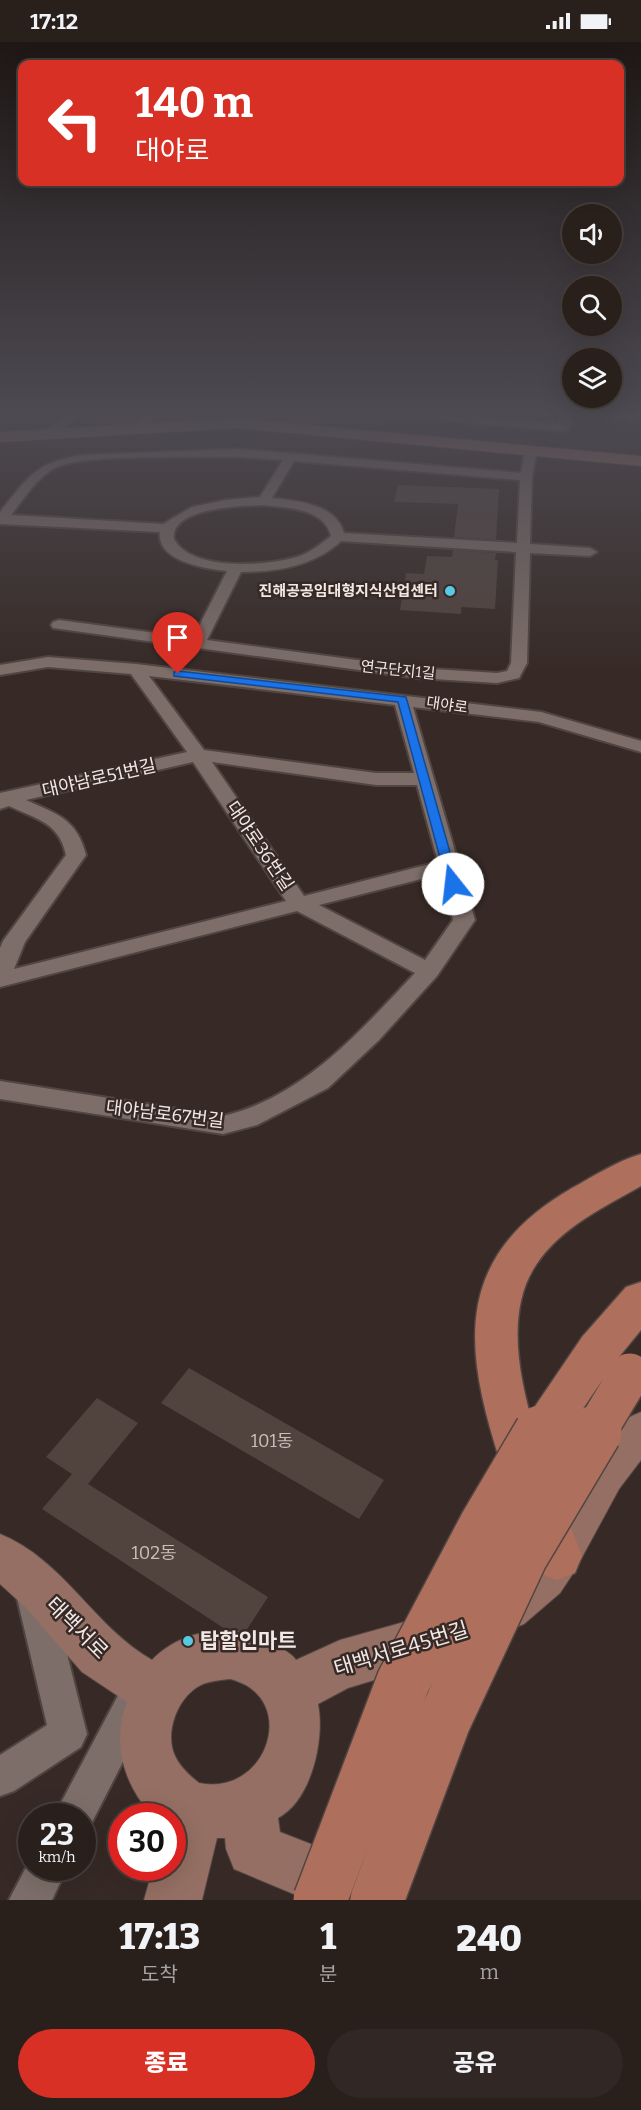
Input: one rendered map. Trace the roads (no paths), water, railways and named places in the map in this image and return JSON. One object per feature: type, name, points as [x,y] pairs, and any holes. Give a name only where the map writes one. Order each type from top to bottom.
[{"type":"main road","points":[[557,1556],[502,1402],[492,1339],[495,1317],[509,1276],[519,1257],[534,1239],[564,1214],[641,1168]]},
{"type":"main road","points":[[377,1900],[444,1721],[521,1556],[623,1361],[641,1299]]},
{"type":"main road","points":[[320,1900],[403,1682],[491,1515],[544,1428],[623,1361]]},
{"type":"street","points":[[0,520],[19,499]]},
{"type":"street","name":"연구단지1길","points":[[59,625],[417,673],[497,678],[513,674],[519,663],[525,499]]},
{"type":"street","points":[[0,520],[165,528],[172,524],[199,509],[242,501],[264,501],[290,504],[328,517],[337,527],[338,537],[330,548],[303,560],[265,567],[236,567],[212,564],[176,551],[168,542],[166,533],[172,524]]},
{"type":"street","points":[[338,537],[590,552]]},
{"type":"street","points":[[198,643],[236,567]]},
{"type":"street","name":"대야로","points":[[0,670],[56,662],[402,699],[541,717],[641,747]]},
{"type":"street","name":"대야로36번길","points":[[136,669],[198,755],[298,903],[429,971]]},
{"type":"street","points":[[0,980],[448,866],[402,699]]},
{"type":"street","points":[[198,755],[375,779],[425,779]]},
{"type":"street","name":"대야남로51번길","points":[[3,799],[198,755]]},
{"type":"street","points":[[0,975],[14,941],[76,855],[72,838],[60,823],[3,799]]},
{"type":"street","name":"대야남로67번길","points":[[0,1090],[223,1125],[248,1119],[319,1082],[370,1034],[429,971],[464,920],[448,866]]},
{"type":"street","name":"태백서로45번길","points":[[288,1692],[340,1665],[468,1631],[500,1613],[543,1576],[557,1556],[603,1474],[624,1447],[641,1432]]},
{"type":"street","points":[[0,1777],[68,1734],[16,1569]]},
{"type":"street","name":"태백서로","points":[[16,1569],[102,1656],[152,1688]]},
{"type":"street","points":[[82,1803],[152,1688],[165,1683],[184,1666],[206,1656],[230,1654],[260,1664],[273,1673],[288,1692],[295,1717],[295,1743],[287,1769],[271,1791],[223,1809],[174,1800],[157,1781],[147,1757],[146,1731],[152,1688]]},
{"type":"street","points":[[172,1900],[223,1809]]},
{"type":"street","points":[[223,1809],[254,1849],[287,1864],[385,1900]]},
{"type":"street","points":[[30,1900],[40,1881]]},
{"type":"place","name":"진해공공임대형지식산업센터","points":[[450,591]]},
{"type":"place","name":"탑할인마트","points":[[188,1641]]}]
